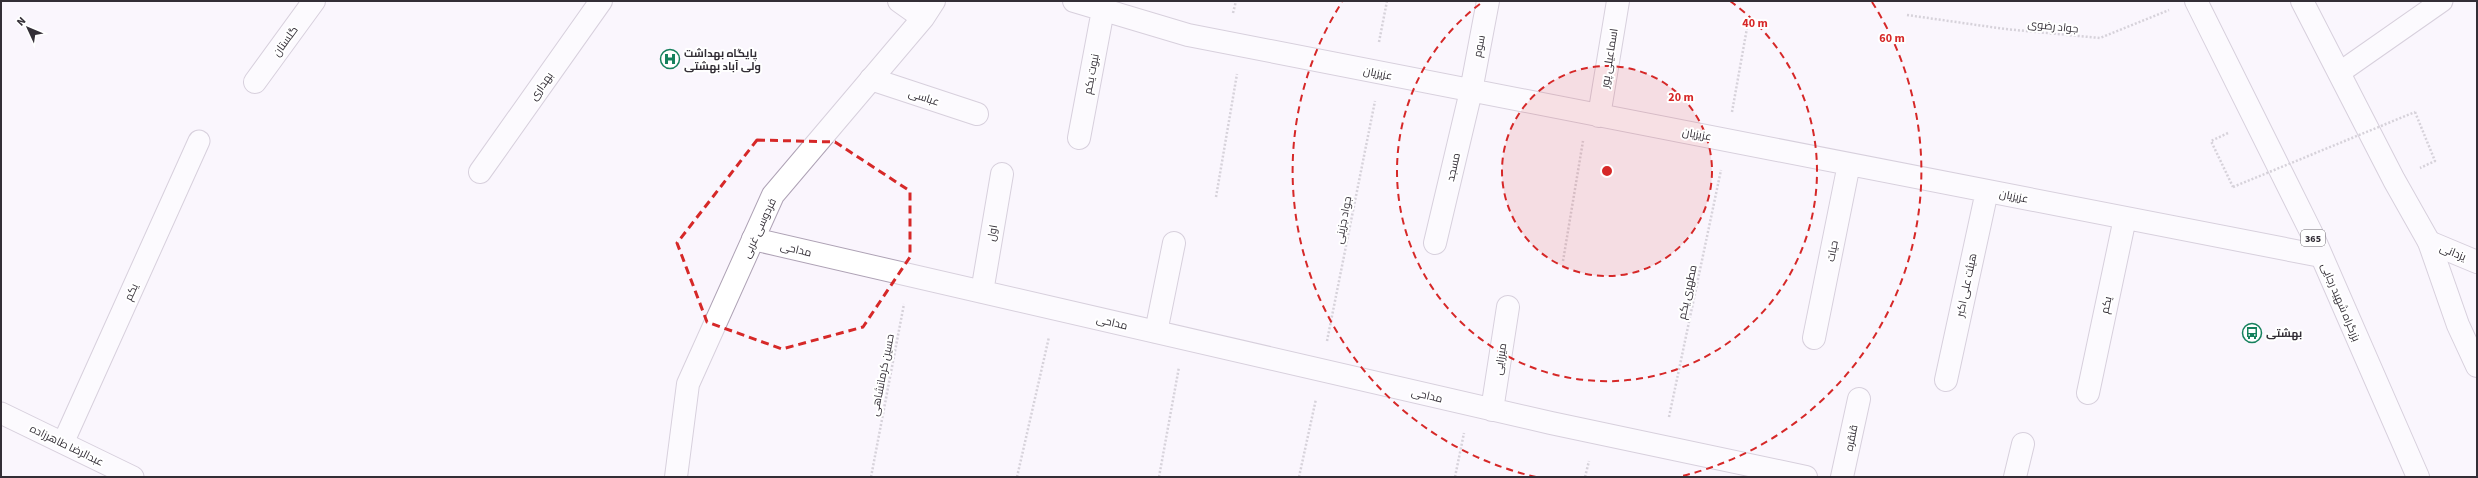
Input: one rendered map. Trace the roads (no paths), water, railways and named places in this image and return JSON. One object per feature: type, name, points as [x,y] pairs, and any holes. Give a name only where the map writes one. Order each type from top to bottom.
[{"type":"main road","name":"گلستان","points":[[255,82],[314,1]]},
{"type":"main road","name":"بهداری","points":[[480,172],[601,1]]},
{"type":"main road","points":[[899,1],[929,9]]},
{"type":"main road","name":"عزیزیان","points":[[1074,1],[1188,35],[2321,256]]},
{"type":"main road","name":"سوم","points":[[1471,91],[1488,1]]},
{"type":"main road","name":"اسماعیلی پور","points":[[1593,115],[1618,1]]},
{"type":"main road","points":[[2302,1],[2394,180],[2429,242],[2458,325],[2477,366]]},
{"type":"main road","name":"بزرگراه شهید رجایی","points":[[2186,4],[2321,256],[2418,477]]},
{"type":"main road","name":"فردوسی غربی","points":[[676,477],[688,384],[773,195],[929,9]]},
{"type":"main road","name":"نبوت یکم","points":[[1079,138],[1103,10]]},
{"type":"main road","name":"عباسی","points":[[871,79],[977,114]]},
{"type":"main road","name":"مسجد","points":[[1435,243],[1471,91]]},
{"type":"main road","name":"حیات","points":[[1814,338],[1849,164]]},
{"type":"main road","name":"اول","points":[[982,292],[1002,174]]},
{"type":"main road","name":"هیئت علی اکبر","points":[[1946,380],[1987,191]]},
{"type":"main road","name":"یکم","points":[[2088,393],[2125,218]]},
{"type":"main road","name":"مداحی","points":[[753,240],[1492,410],[1806,477]]},
{"type":"main road","name":"یزدانی","points":[[2429,242],[2477,262]]},
{"type":"main road","points":[[1156,332],[1174,243]]},
{"type":"main road","name":"میرزایی","points":[[1492,410],[1508,307]]},
{"type":"main road","name":"قنقره","points":[[1842,477],[1859,399]]},
{"type":"main road","points":[[2015,477],[2023,444]]},
{"type":"lane","points":[[2339,72],[2442,1]]},
{"type":"lane","name":"یکم","points":[[63,443],[199,141]]},
{"type":"lane","name":"عبدالرضا طاهرزاده","points":[[1,413],[133,477]]},
{"type":"place","name":"پایگاه بهداشت ولی آباد بهشتی","points":[[670,59]]},
{"type":"place","name":"بهشتی","points":[[2252,333]]}]
